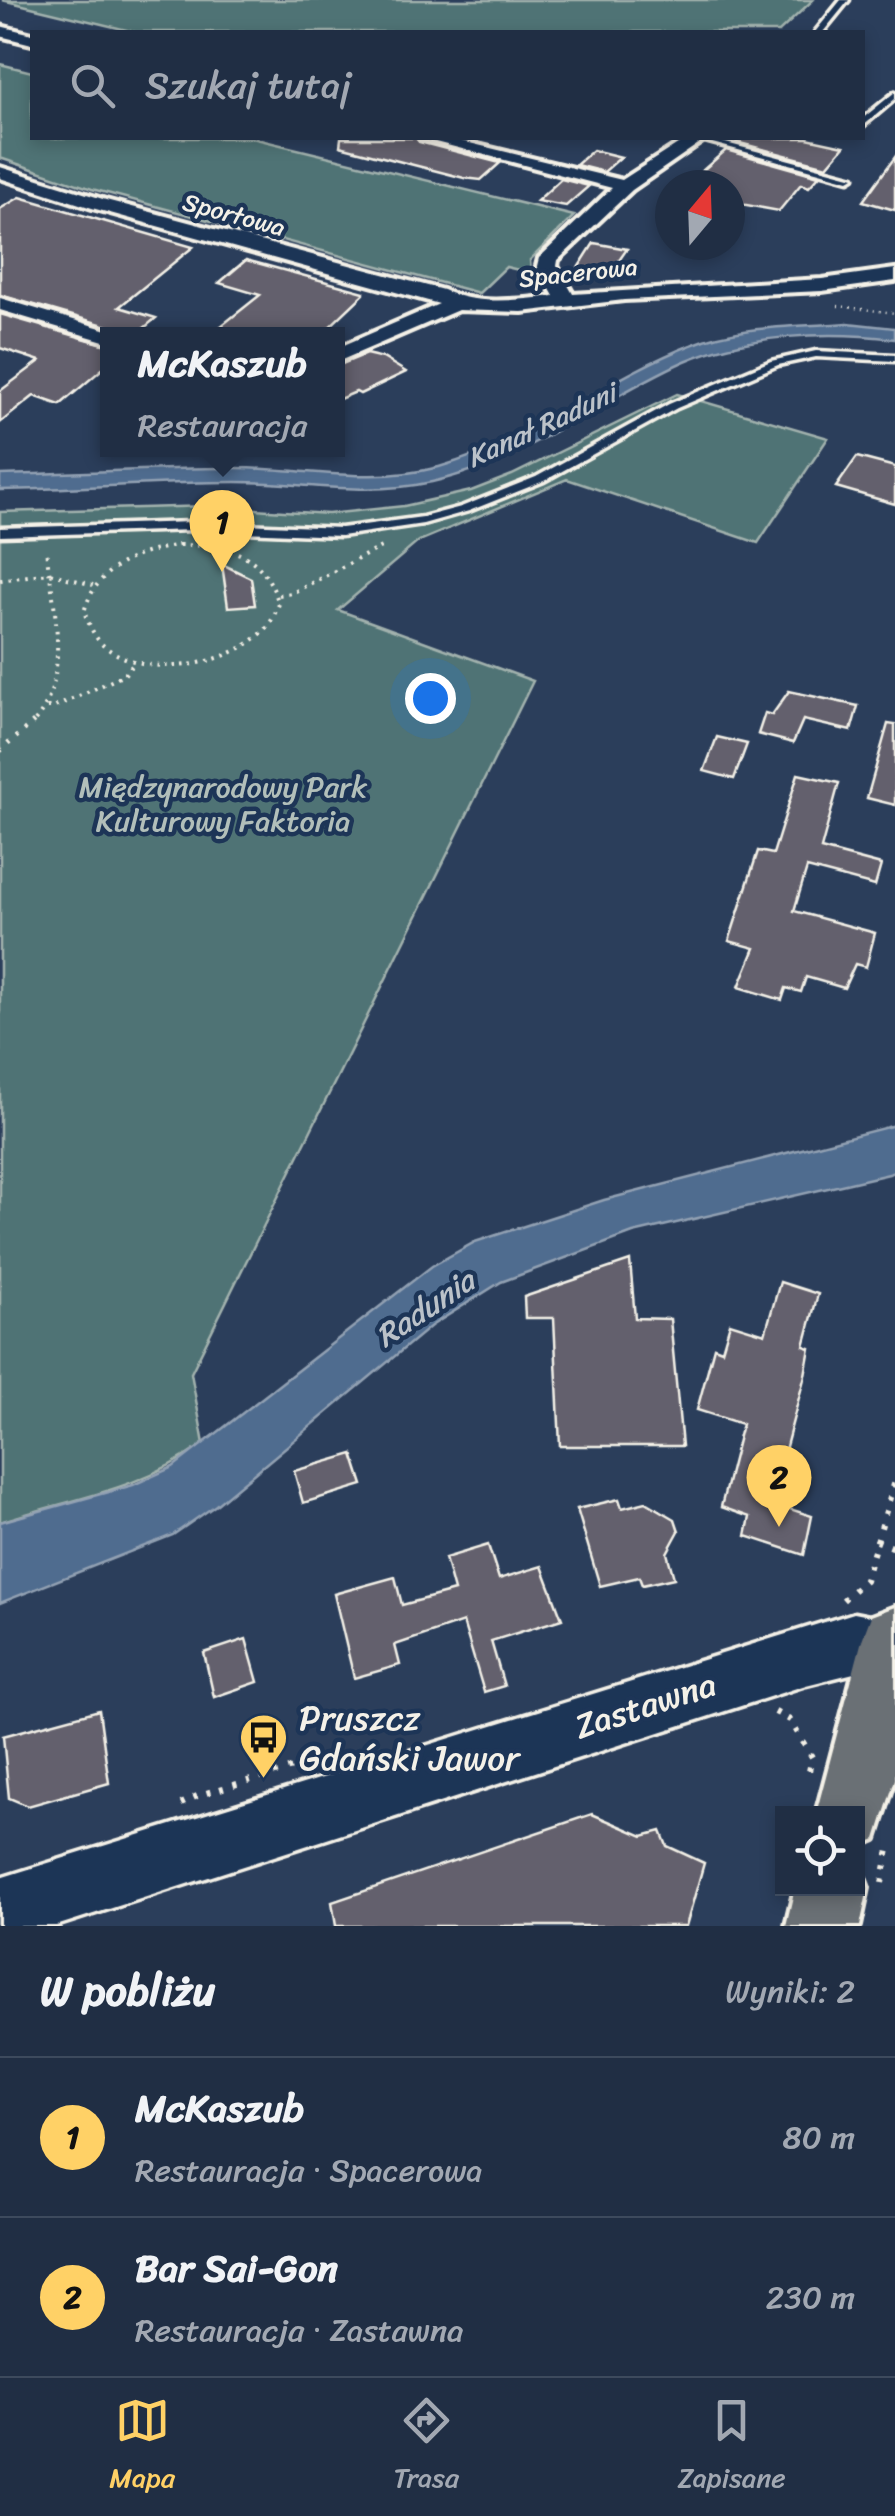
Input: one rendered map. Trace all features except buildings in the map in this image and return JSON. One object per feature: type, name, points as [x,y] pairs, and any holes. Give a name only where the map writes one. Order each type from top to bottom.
[{"type":"main road","name":"Zastawna","points":[[0,1911],[63,1908],[806,1655],[854,1644],[894,1645]]},
{"type":"main road","points":[[871,1827],[894,1645]]},
{"type":"street","points":[[0,30],[30,38]]},
{"type":"street","points":[[437,140],[625,186]]},
{"type":"street","points":[[568,302],[547,262],[625,186],[695,140]]},
{"type":"street","name":"Sportowa","points":[[0,172],[88,200],[436,294],[455,304]]},
{"type":"street","name":"Spacerowa","points":[[345,352],[455,304],[491,308],[624,294],[822,286],[895,275]]},
{"type":"street","points":[[0,304],[100,334]]},
{"type":"lane","points":[[821,30],[845,0]]},
{"type":"lane","points":[[865,121],[895,95]]},
{"type":"lane","points":[[706,140],[849,177]]},
{"type":"lane","points":[[0,532],[193,526],[341,532],[423,520],[464,509],[540,479],[673,406],[774,363],[816,354],[895,358]]},
{"type":"path","points":[[279,595],[308,585],[424,524],[423,520]]},
{"type":"path","points":[[0,751],[46,707],[54,668],[44,530]]},
{"type":"path","points":[[200,545],[221,548],[256,562],[267,572],[279,595],[268,628],[235,652],[188,666],[135,662],[105,648],[86,625],[86,599],[93,584],[119,562],[137,554],[200,545]]},
{"type":"path","points":[[0,580],[50,573],[93,584]]},
{"type":"path","points":[[46,707],[56,707],[124,675],[135,662]]},
{"type":"path","points":[[877,1541],[895,1480]]},
{"type":"path","points":[[844,1904],[871,1827]]},
{"type":"green space","points":[[2,0],[813,0],[781,30],[127,30]]},
{"type":"green space","points":[[0,64],[30,72],[30,140],[260,140],[574,216],[530,260],[531,273],[506,267],[479,293],[92,189],[0,158]]},
{"type":"green space","name":"Międzynarodowy Park Kulturowy Faktoria","points":[[677,394],[828,438],[758,543],[567,479],[419,541],[338,610],[533,681],[191,1373],[204,1444],[130,1483],[0,1522],[0,512],[211,506],[328,514],[404,506],[471,491],[512,475]]},
{"type":"water","name":"Kanał Raduni","points":[[848,323],[895,328],[895,339],[789,337],[710,352],[653,376],[498,460],[432,482],[382,488],[236,482],[0,490],[0,475],[235,468],[388,475],[439,467],[504,442],[659,359],[709,338],[768,328]]},
{"type":"water","name":"Radunia","points":[[895,1125],[895,1171],[889,1174],[633,1233],[501,1282],[431,1326],[216,1505],[173,1535],[0,1603],[0,1522],[133,1485],[173,1467],[432,1266],[475,1242],[604,1200]]},
{"type":"place","name":"McKaszub","points":[[222,572]]},
{"type":"place","name":"Bar Sai-Gon","points":[[779,1527]]},
{"type":"place","name":"Pruszcz Gdański Jawor","points":[[264,1780]]}]
